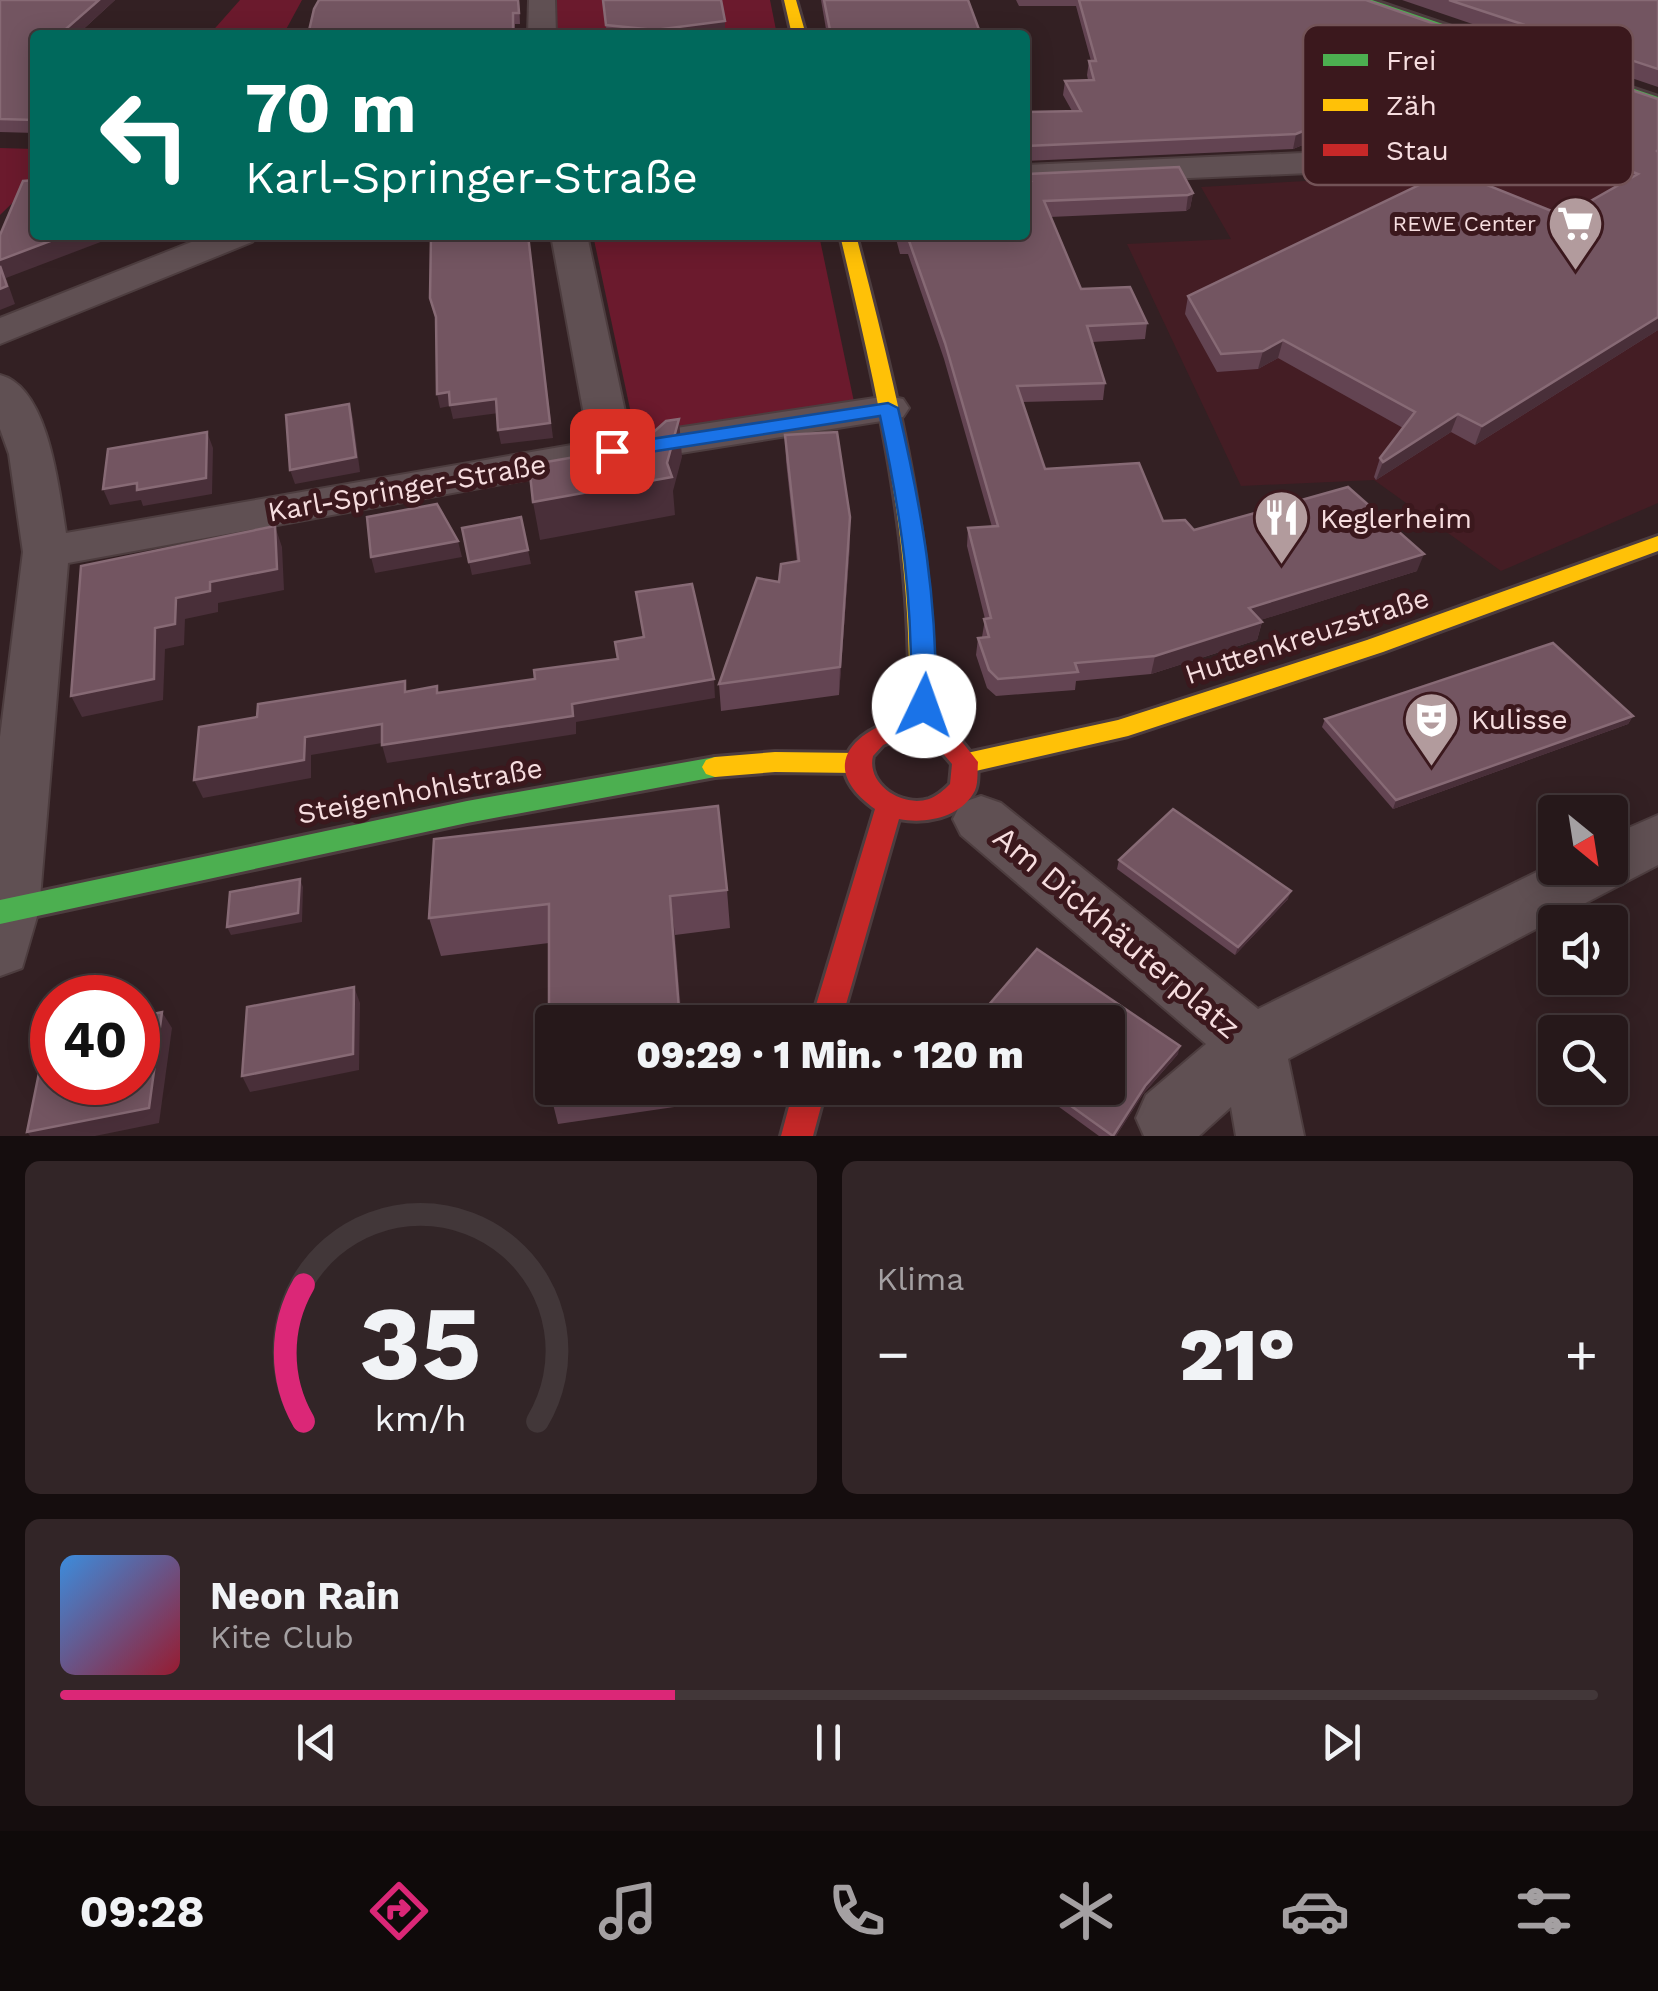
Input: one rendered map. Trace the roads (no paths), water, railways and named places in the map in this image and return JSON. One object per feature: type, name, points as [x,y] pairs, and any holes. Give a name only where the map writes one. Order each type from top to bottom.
[{"type":"main road","points":[[790,0],[797,30]]},
{"type":"main road","points":[[1360,0],[1433,25]]},
{"type":"main road","points":[[1633,93],[1658,102]]},
{"type":"main road","points":[[849,240],[911,513],[925,616],[926,686],[921,726]]},
{"type":"main road","name":"Huttenkreuzstraße","points":[[974,791],[1119,730],[1410,634],[1658,543]]},
{"type":"main road","points":[[903,726],[921,726],[951,740],[974,791],[963,789],[940,808],[923,812],[889,808],[863,789],[856,763],[872,738],[903,726]]},
{"type":"main road","name":"Steigenhohlstraße","points":[[3,924],[351,834],[643,778],[798,758],[856,763]]},
{"type":"main road","points":[[831,1005],[869,864],[889,808]]},
{"type":"main road","points":[[798,1136],[806,1105]]},
{"type":"street","points":[[542,0],[542,30]]},
{"type":"street","points":[[1030,175],[1303,163]]},
{"type":"street","points":[[0,332],[228,240]]},
{"type":"street","points":[[570,240],[612,451]]},
{"type":"street","points":[[0,387],[9,397],[31,454],[46,552],[3,924]]},
{"type":"street","name":"Karl-Springer-Straße","points":[[46,552],[612,451],[888,408]]},
{"type":"street","name":"Am Dickhäuterplatz","points":[[974,791],[1253,1044],[1270,1136]]},
{"type":"street","points":[[1628,854],[1658,838]]},
{"type":"street","name":"Am Dickhäuterplatz","points":[[1170,1118],[1253,1044],[1567,885]]},
{"type":"place","name":"REWE Center","points":[[1575,272]]},
{"type":"place","name":"Keglerheim","points":[[1281,567]]},
{"type":"place","name":"Kulisse","points":[[1432,768]]}]
